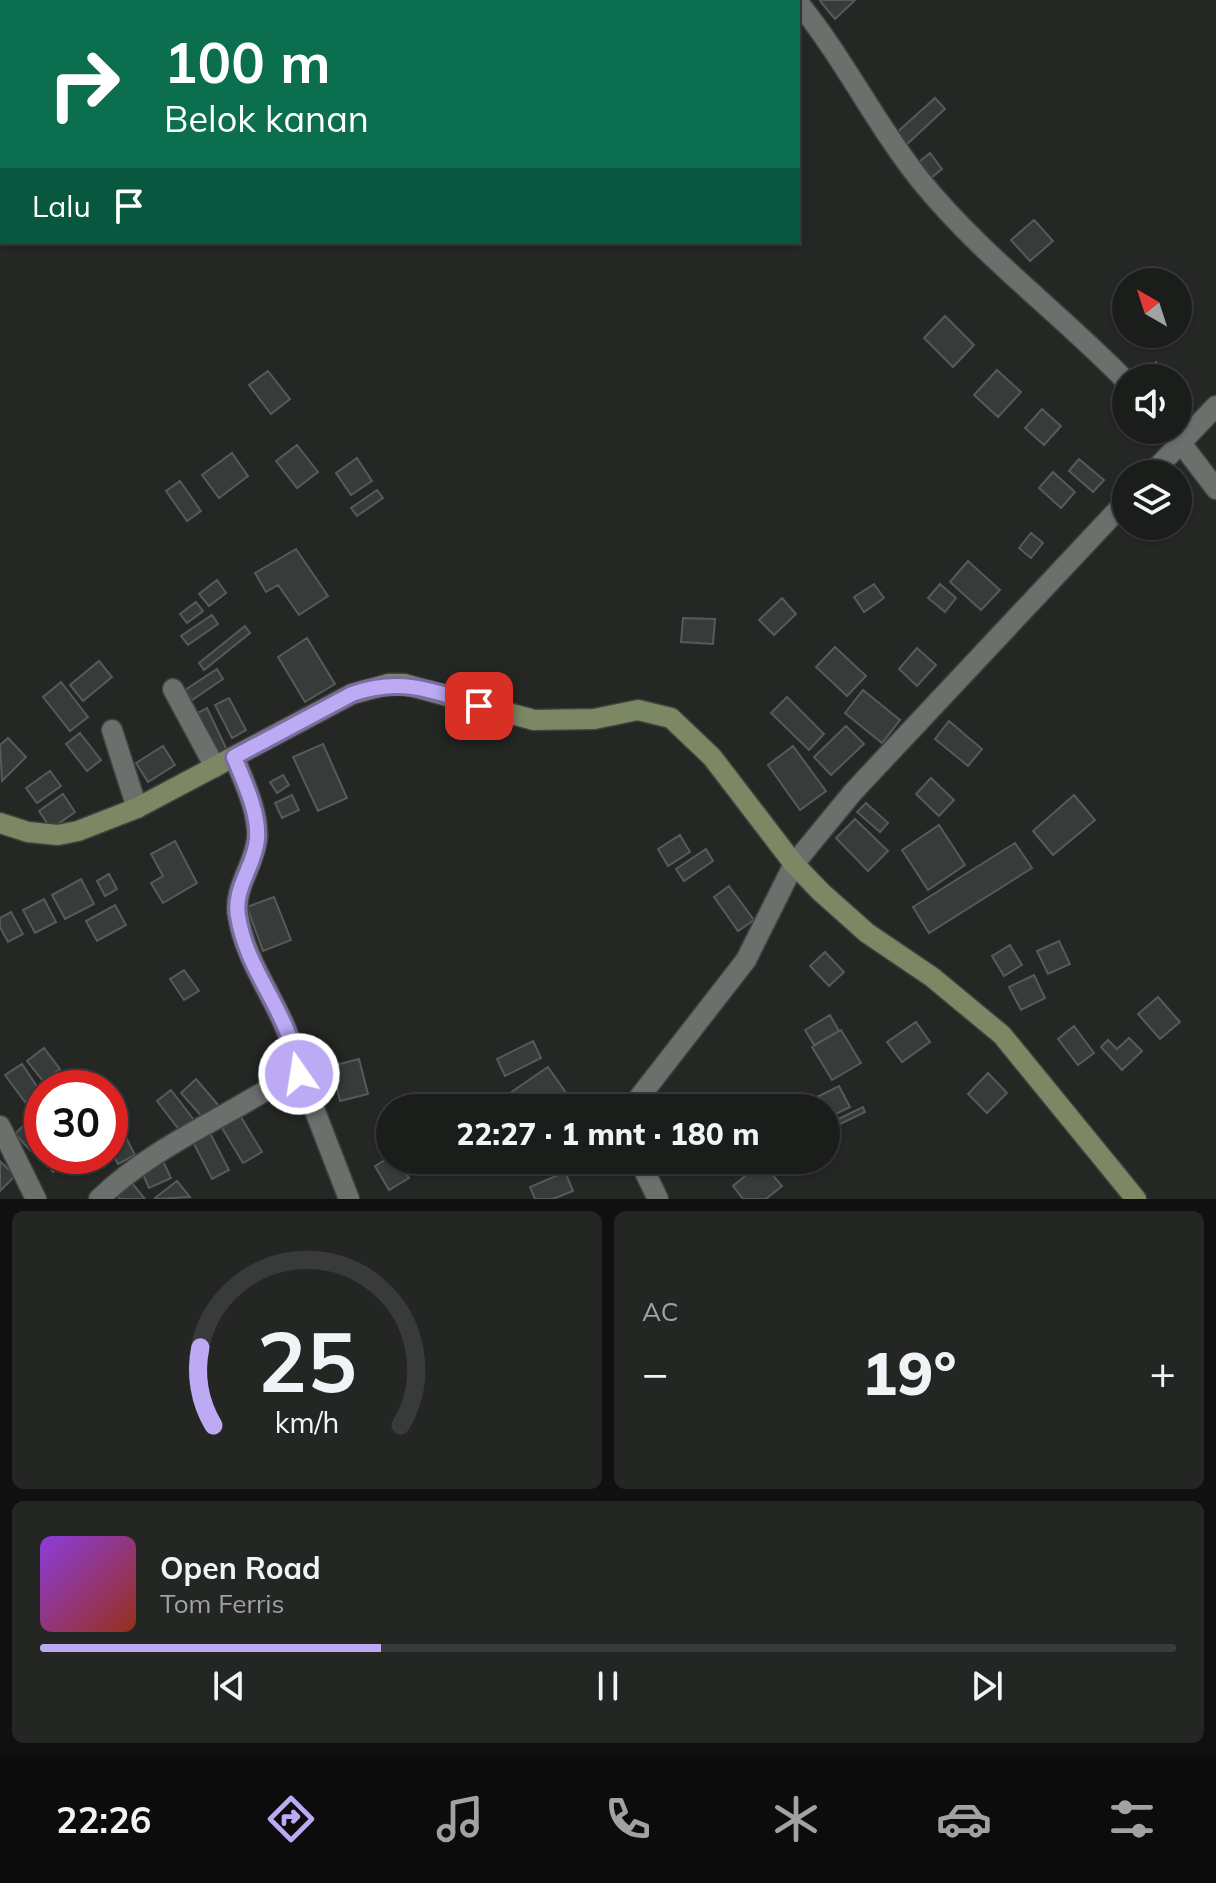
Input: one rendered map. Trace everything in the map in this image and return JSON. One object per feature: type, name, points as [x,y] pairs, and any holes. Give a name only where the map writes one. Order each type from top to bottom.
[{"type":"street","points":[[800,6],[921,181],[1010,273],[1112,367]]},
{"type":"street","points":[[1192,424],[1216,406]]},
{"type":"street","points":[[1183,444],[1216,489]]},
{"type":"street","points":[[642,1094],[746,960],[794,864],[853,792],[1112,516]]},
{"type":"street","points":[[0,823],[28,832],[58,835],[137,808],[352,694],[389,684],[419,688],[534,720],[562,722],[651,711],[671,718],[700,744],[794,864],[867,933],[987,1020],[1062,1104],[1136,1199]]},
{"type":"street","points":[[173,689],[215,767]]},
{"type":"street","points":[[112,730],[137,808]]},
{"type":"street","points":[[234,757],[251,802],[257,839],[238,894],[237,912],[250,959],[284,1018],[299,1074],[349,1199]]},
{"type":"street","points":[[99,1199],[124,1175],[158,1152],[247,1104],[294,1073],[299,1074]]},
{"type":"street","points":[[0,1126],[36,1199]]},
{"type":"street","points":[[646,1174],[658,1199]]},
{"type":"building","points":[[821,0],[855,0],[835,19],[820,1]]},
{"type":"building","points":[[935,98],[945,109],[905,146],[895,134]]},
{"type":"building","points":[[930,153],[942,169],[931,178],[919,162]]},
{"type":"building","points":[[1034,220],[1053,241],[1030,261],[1011,240]]},
{"type":"building","points":[[945,316],[974,345],[953,367],[924,338]]},
{"type":"building","points":[[997,370],[1021,392],[998,417],[974,395]]},
{"type":"building","points":[[268,371],[290,399],[271,414],[249,385]]},
{"type":"building","points":[[1042,409],[1061,426],[1044,445],[1025,428]]},
{"type":"building","points":[[297,445],[318,472],[297,488],[276,461]]},
{"type":"building","points":[[232,453],[248,476],[219,498],[202,475]]},
{"type":"building","points":[[357,458],[372,481],[351,495],[336,473]]},
{"type":"building","points":[[1079,459],[1104,480],[1093,492],[1069,471]]},
{"type":"building","points":[[1053,472],[1075,492],[1061,508],[1039,488]]},
{"type":"building","points":[[180,481],[201,511],[187,521],[166,491]]},
{"type":"building","points":[[377,490],[383,498],[357,516],[351,508]]},
{"type":"building","points":[[1031,533],[1043,543],[1031,558],[1019,548]]},
{"type":"building","points":[[296,549],[328,596],[299,615],[278,585],[266,592],[255,573]]},
{"type":"building","points":[[968,561],[1000,590],[981,610],[950,582]]},
{"type":"building","points":[[217,580],[226,593],[209,606],[199,594]]},
{"type":"building","points":[[874,584],[884,598],[864,612],[854,597]]},
{"type":"building","points":[[940,584],[956,598],[945,612],[928,598]]},
{"type":"building","points":[[782,598],[796,614],[774,635],[759,620]]},
{"type":"building","points":[[196,602],[203,611],[187,623],[180,614]]},
{"type":"building","points":[[212,615],[218,624],[188,645],[181,636]]},
{"type":"building","points":[[683,618],[715,619],[713,644],[681,642]]},
{"type":"building","points":[[245,626],[250,633],[204,670],[199,663]]},
{"type":"building","points":[[307,638],[335,684],[305,702],[278,657]]},
{"type":"building","points":[[835,647],[866,676],[847,696],[816,667]]},
{"type":"building","points":[[917,648],[936,665],[917,686],[899,669]]},
{"type":"building","points":[[99,661],[112,677],[83,701],[70,685]]},
{"type":"building","points":[[217,669],[223,679],[192,700],[185,690]]},
{"type":"building","points":[[61,682],[88,717],[70,731],[43,697]]},
{"type":"building","points":[[863,690],[900,720],[882,743],[845,713]]},
{"type":"building","points":[[787,697],[824,734],[809,750],[771,713]]},
{"type":"building","points":[[229,698],[246,730],[232,738],[215,705]]},
{"type":"building","points":[[207,708],[227,750],[212,757],[192,716]]},
{"type":"building","points":[[949,721],[982,749],[968,766],[935,739]]},
{"type":"building","points":[[846,726],[864,744],[831,775],[814,757]]},
{"type":"building","points":[[80,733],[101,760],[87,771],[66,744]]},
{"type":"building","points":[[8,738],[26,757],[2,781],[0,745]]},
{"type":"building","points":[[323,744],[347,798],[318,811],[293,757]]},
{"type":"building","points":[[163,746],[175,765],[148,782],[136,763]]},
{"type":"building","points":[[793,746],[826,791],[800,810],[768,765]]},
{"type":"building","points":[[50,771],[61,786],[37,803],[26,788]]},
{"type":"building","points":[[283,775],[289,785],[277,793],[270,782]]},
{"type":"building","points":[[931,778],[954,800],[939,816],[916,794]]},
{"type":"building","points":[[63,794],[75,812],[51,829],[39,811]]},
{"type":"building","points":[[292,795],[299,810],[282,818],[275,803]]},
{"type":"building","points":[[1074,795],[1095,820],[1053,855],[1033,831]]},
{"type":"building","points":[[866,803],[888,823],[880,832],[857,812]]},
{"type":"building","points":[[855,819],[888,851],[868,871],[836,838]]},
{"type":"building","points":[[939,825],[965,865],[928,890],[902,850]]},
{"type":"building","points":[[680,835],[690,852],[668,866],[658,849]]},
{"type":"building","points":[[175,841],[197,883],[163,903],[151,883],[163,876],[151,854]]},
{"type":"building","points":[[1015,843],[1032,868],[929,933],[913,907]]},
{"type":"building","points":[[706,849],[713,861],[684,881],[676,869]]},
{"type":"building","points":[[109,874],[117,889],[105,896],[97,881]]},
{"type":"building","points":[[81,879],[94,904],[65,919],[52,895]]},
{"type":"building","points":[[729,886],[754,920],[738,931],[714,897]]},
{"type":"building","points":[[274,897],[291,940],[263,951],[247,907]]},
{"type":"building","points":[[44,899],[56,922],[35,933],[23,910]]},
{"type":"building","points":[[115,905],[126,925],[97,941],[86,921]]},
{"type":"building","points":[[11,912],[23,934],[8,942],[0,927],[0,918]]},
{"type":"building","points":[[1059,941],[1070,964],[1048,974],[1037,951]]},
{"type":"building","points":[[1010,945],[1022,965],[1004,976],[992,956]]},
{"type":"building","points":[[825,952],[844,972],[829,986],[810,966]]},
{"type":"building","points":[[184,970],[199,991],[184,1000],[170,979]]},
{"type":"building","points":[[1034,975],[1045,998],[1021,1010],[1009,987]]},
{"type":"building","points":[[1158,997],[1180,1022],[1160,1039],[1138,1014]]},
{"type":"building","points":[[830,1015],[839,1031],[814,1045],[805,1030]]},
{"type":"building","points":[[916,1022],[930,1042],[902,1062],[887,1042]]},
{"type":"building","points":[[1074,1026],[1094,1053],[1078,1065],[1058,1039]]},
{"type":"building","points":[[841,1030],[861,1063],[832,1080],[812,1047]]},
{"type":"building","points":[[1129,1038],[1142,1051],[1122,1070],[1101,1047],[1108,1040],[1117,1049]]},
{"type":"building","points":[[533,1041],[541,1058],[505,1076],[497,1059]]},
{"type":"building","points":[[44,1048],[60,1069],[34,1070],[27,1061]]},
{"type":"building","points":[[359,1059],[368,1094],[340,1101],[332,1066]]},
{"type":"building","points":[[22,1064],[26,1070],[24,1101],[5,1075]]},
{"type":"building","points":[[548,1067],[567,1094],[511,1094]]},
{"type":"building","points":[[988,1073],[1007,1093],[987,1113],[968,1094]]},
{"type":"building","points":[[196,1079],[219,1106],[204,1119],[181,1093]]},
{"type":"building","points":[[839,1086],[850,1107],[840,1112],[840,1094],[823,1094]]},
{"type":"building","points":[[171,1090],[194,1120],[180,1131],[157,1101]]},
{"type":"building","points":[[863,1107],[865,1112],[840,1124],[840,1118]]},
{"type":"building","points":[[238,1112],[262,1152],[243,1163],[219,1123]]},
{"type":"building","points":[[24,1125],[24,1144],[15,1134]]},
{"type":"building","points":[[210,1133],[229,1170],[212,1179],[193,1142]]},
{"type":"building","points":[[128,1141],[135,1155],[128,1159]]},
{"type":"building","points":[[0,1161],[15,1176],[0,1191]]},
{"type":"building","points":[[163,1161],[171,1178],[149,1188],[141,1170]]},
{"type":"building","points":[[380,1174],[407,1174],[409,1178],[389,1190]]},
{"type":"building","points":[[566,1174],[573,1191],[553,1199],[535,1199],[530,1187]]},
{"type":"building","points":[[748,1174],[772,1174],[782,1186],[766,1199],[743,1199],[733,1186]]},
{"type":"building","points":[[127,1177],[145,1199],[120,1199],[112,1190]]},
{"type":"building","points":[[177,1181],[190,1197],[155,1198]]},
{"type":"route","points":[[299,1074],[295,1049],[284,1018],[250,959],[237,912],[238,894],[257,839],[251,802],[234,757],[352,694],[373,687],[404,684],[479,706]]}]
